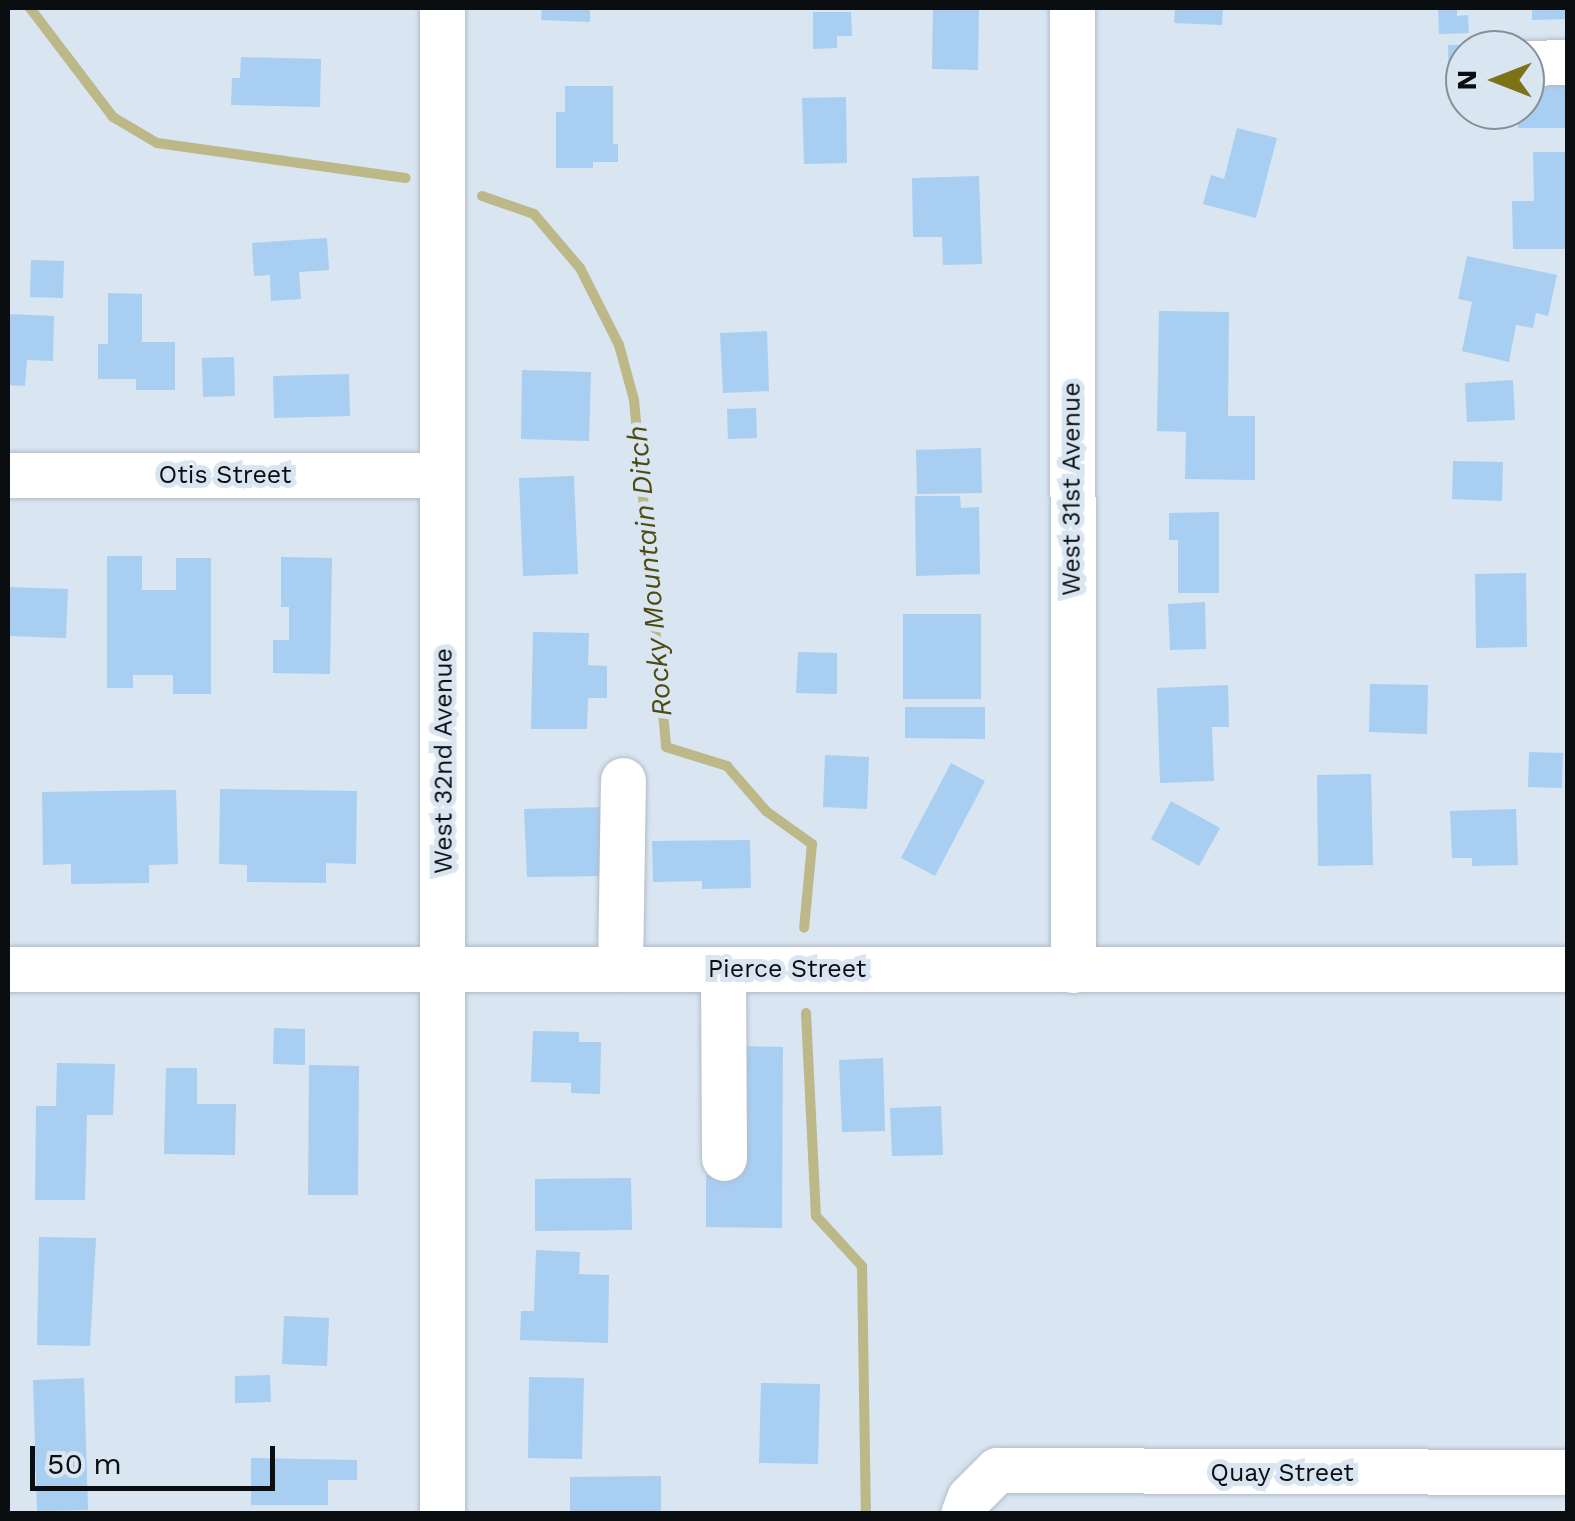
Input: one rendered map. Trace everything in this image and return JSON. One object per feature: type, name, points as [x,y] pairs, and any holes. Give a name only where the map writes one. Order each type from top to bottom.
[{"type":"street","name":"West 32nd Avenue","points":[[442,8],[446,969],[442,1514]]},
{"type":"street","name":"West 31st Avenue","points":[[1072,8],[1073,970]]},
{"type":"street","name":"Otis Street","points":[[8,475],[442,475]]},
{"type":"street","points":[[620,969],[623,780]]},
{"type":"street","name":"Pierce Street","points":[[8,969],[1568,969]]},
{"type":"street","points":[[722,969],[724,1158]]},
{"type":"street","name":"Quay Street","points":[[963,1514],[969,1498],[997,1470],[1568,1472]]},
{"type":"building","points":[[542,8],[590,8],[590,22],[541,20]]},
{"type":"building","points":[[933,8],[979,8],[978,70],[932,69]]},
{"type":"building","points":[[1175,8],[1223,8],[1222,25],[1174,23]]},
{"type":"building","points":[[1438,8],[1457,8],[1457,16],[1468,15],[1469,30],[1445,30],[1445,34],[1439,34]]},
{"type":"building","points":[[1532,8],[1568,8],[1568,19],[1532,20]]},
{"type":"building","points":[[813,12],[851,12],[852,36],[837,36],[837,48],[813,49]]},
{"type":"building","points":[[241,57],[321,59],[320,107],[231,105],[232,78],[240,78]]},
{"type":"building","points":[[1545,77],[1568,77],[1568,128],[1545,128]]},
{"type":"building","points":[[565,86],[613,86],[613,144],[618,144],[618,162],[593,162],[593,168],[556,168],[556,112],[565,112]]},
{"type":"building","points":[[846,97],[847,163],[804,164],[802,98]]},
{"type":"building","points":[[1237,128],[1277,138],[1256,218],[1203,204],[1211,175],[1224,179]]},
{"type":"building","points":[[1533,152],[1568,152],[1568,249],[1513,249],[1512,201],[1534,201]]},
{"type":"building","points":[[979,176],[982,264],[943,265],[942,237],[913,237],[912,178]]},
{"type":"building","points":[[327,238],[329,270],[299,272],[301,299],[271,301],[270,275],[254,276],[252,243]]},
{"type":"building","points":[[1467,256],[1557,275],[1548,316],[1536,313],[1533,328],[1516,325],[1509,362],[1462,351],[1472,302],[1458,299]]},
{"type":"building","points":[[31,260],[64,261],[63,298],[30,297]]},
{"type":"building","points":[[108,293],[142,294],[142,342],[175,342],[175,390],[136,390],[136,379],[98,379],[98,344],[108,344]]},
{"type":"building","points":[[1159,311],[1229,312],[1228,416],[1255,416],[1255,480],[1185,479],[1186,432],[1157,431]]},
{"type":"building","points":[[8,314],[54,316],[53,361],[27,360],[25,386],[8,385]]},
{"type":"building","points":[[767,331],[769,391],[723,393],[720,333]]},
{"type":"building","points":[[234,357],[235,396],[203,397],[202,358]]},
{"type":"building","points":[[522,370],[591,372],[589,441],[521,439]]},
{"type":"building","points":[[349,374],[350,416],[274,418],[273,376]]},
{"type":"building","points":[[1513,380],[1515,420],[1467,422],[1465,383]]},
{"type":"building","points":[[756,408],[757,438],[728,439],[727,409]]},
{"type":"building","points":[[981,448],[982,493],[917,494],[916,450]]},
{"type":"building","points":[[1453,461],[1503,462],[1502,501],[1452,499]]},
{"type":"building","points":[[574,476],[578,574],[523,576],[519,478]]},
{"type":"building","points":[[915,496],[960,496],[961,508],[979,507],[980,574],[916,576]]},
{"type":"building","points":[[1219,512],[1219,593],[1178,593],[1178,540],[1169,540],[1169,513]]},
{"type":"building","points":[[107,556],[142,556],[142,590],[176,590],[176,558],[211,558],[211,694],[173,694],[173,675],[133,675],[133,688],[107,688]]},
{"type":"building","points":[[281,557],[332,558],[330,674],[273,673],[273,640],[289,640],[289,607],[281,607]]},
{"type":"building","points":[[1526,573],[1527,647],[1476,648],[1475,574]]},
{"type":"building","points":[[8,587],[68,589],[66,638],[8,636]]},
{"type":"building","points":[[1205,602],[1206,649],[1170,650],[1168,604]]},
{"type":"building","points":[[903,614],[981,614],[981,699],[903,699]]},
{"type":"building","points":[[533,632],[589,633],[588,665],[607,666],[607,698],[588,698],[587,729],[531,729]]},
{"type":"building","points":[[798,652],[837,653],[837,694],[796,693]]},
{"type":"building","points":[[1370,684],[1428,685],[1427,734],[1369,732]]},
{"type":"building","points":[[1228,685],[1229,727],[1212,727],[1214,781],[1160,783],[1157,688]]},
{"type":"building","points":[[905,707],[985,707],[985,739],[905,738]]},
{"type":"building","points":[[1529,752],[1563,753],[1562,788],[1528,787]]},
{"type":"building","points":[[825,755],[869,757],[867,809],[823,807]]},
{"type":"building","points":[[951,763],[985,781],[935,876],[901,858]]},
{"type":"building","points":[[1371,774],[1373,865],[1318,866],[1317,775]]},
{"type":"building","points":[[220,789],[357,791],[356,864],[326,863],[326,883],[247,882],[247,865],[219,864]]},
{"type":"building","points":[[176,790],[178,864],[149,865],[149,883],[71,884],[71,864],[43,865],[42,792]]},
{"type":"building","points":[[1171,801],[1220,828],[1199,866],[1151,839]]},
{"type":"building","points":[[610,807],[611,876],[527,877],[524,809]]},
{"type":"building","points":[[1516,809],[1518,865],[1472,866],[1472,858],[1452,858],[1450,811]]},
{"type":"building","points":[[750,840],[751,888],[702,889],[702,881],[653,882],[652,841]]},
{"type":"building","points":[[274,1028],[305,1029],[305,1065],[273,1064]]},
{"type":"building","points":[[533,1031],[579,1032],[579,1042],[601,1042],[600,1094],[571,1093],[571,1083],[531,1082]]},
{"type":"building","points":[[739,1046],[783,1047],[782,1228],[706,1227],[706,1175],[738,1176]]},
{"type":"building","points":[[883,1058],[885,1131],[842,1132],[839,1060]]},
{"type":"building","points":[[57,1063],[115,1064],[113,1115],[87,1115],[85,1200],[35,1200],[36,1106],[56,1106]]},
{"type":"building","points":[[309,1065],[359,1066],[358,1195],[308,1195]]},
{"type":"building","points":[[166,1068],[197,1068],[197,1104],[236,1104],[235,1155],[164,1154]]},
{"type":"building","points":[[941,1106],[943,1155],[892,1156],[890,1108]]},
{"type":"building","points":[[631,1178],[632,1230],[535,1231],[535,1179]]},
{"type":"building","points":[[39,1237],[96,1238],[90,1346],[37,1345]]},
{"type":"building","points":[[536,1250],[580,1252],[579,1274],[609,1275],[608,1343],[520,1340],[521,1311],[534,1311]]},
{"type":"building","points":[[284,1316],[329,1318],[327,1366],[282,1364]]},
{"type":"building","points":[[270,1375],[271,1402],[235,1403],[235,1376]]},
{"type":"building","points":[[529,1377],[584,1378],[582,1459],[528,1458]]},
{"type":"building","points":[[84,1378],[88,1510],[37,1511],[33,1380]]},
{"type":"building","points":[[761,1383],[820,1384],[818,1464],[759,1463]]},
{"type":"building","points":[[251,1458],[357,1460],[357,1480],[328,1480],[328,1505],[251,1505]]},
{"type":"building","points":[[661,1476],[661,1514],[570,1514],[570,1477]]},
{"type":"waterway","name":"Rocky Mountain Ditch","points":[[30,8],[113,117],[157,143],[406,178]]},
{"type":"waterway","name":"Rocky Mountain Ditch","points":[[482,196],[534,214],[580,268],[619,345],[634,400],[666,747],[727,766],[766,811],[812,844],[804,928]]},
{"type":"waterway","name":"Rocky Mountain Ditch","points":[[806,1013],[816,1216],[862,1266],[866,1514]]}]
